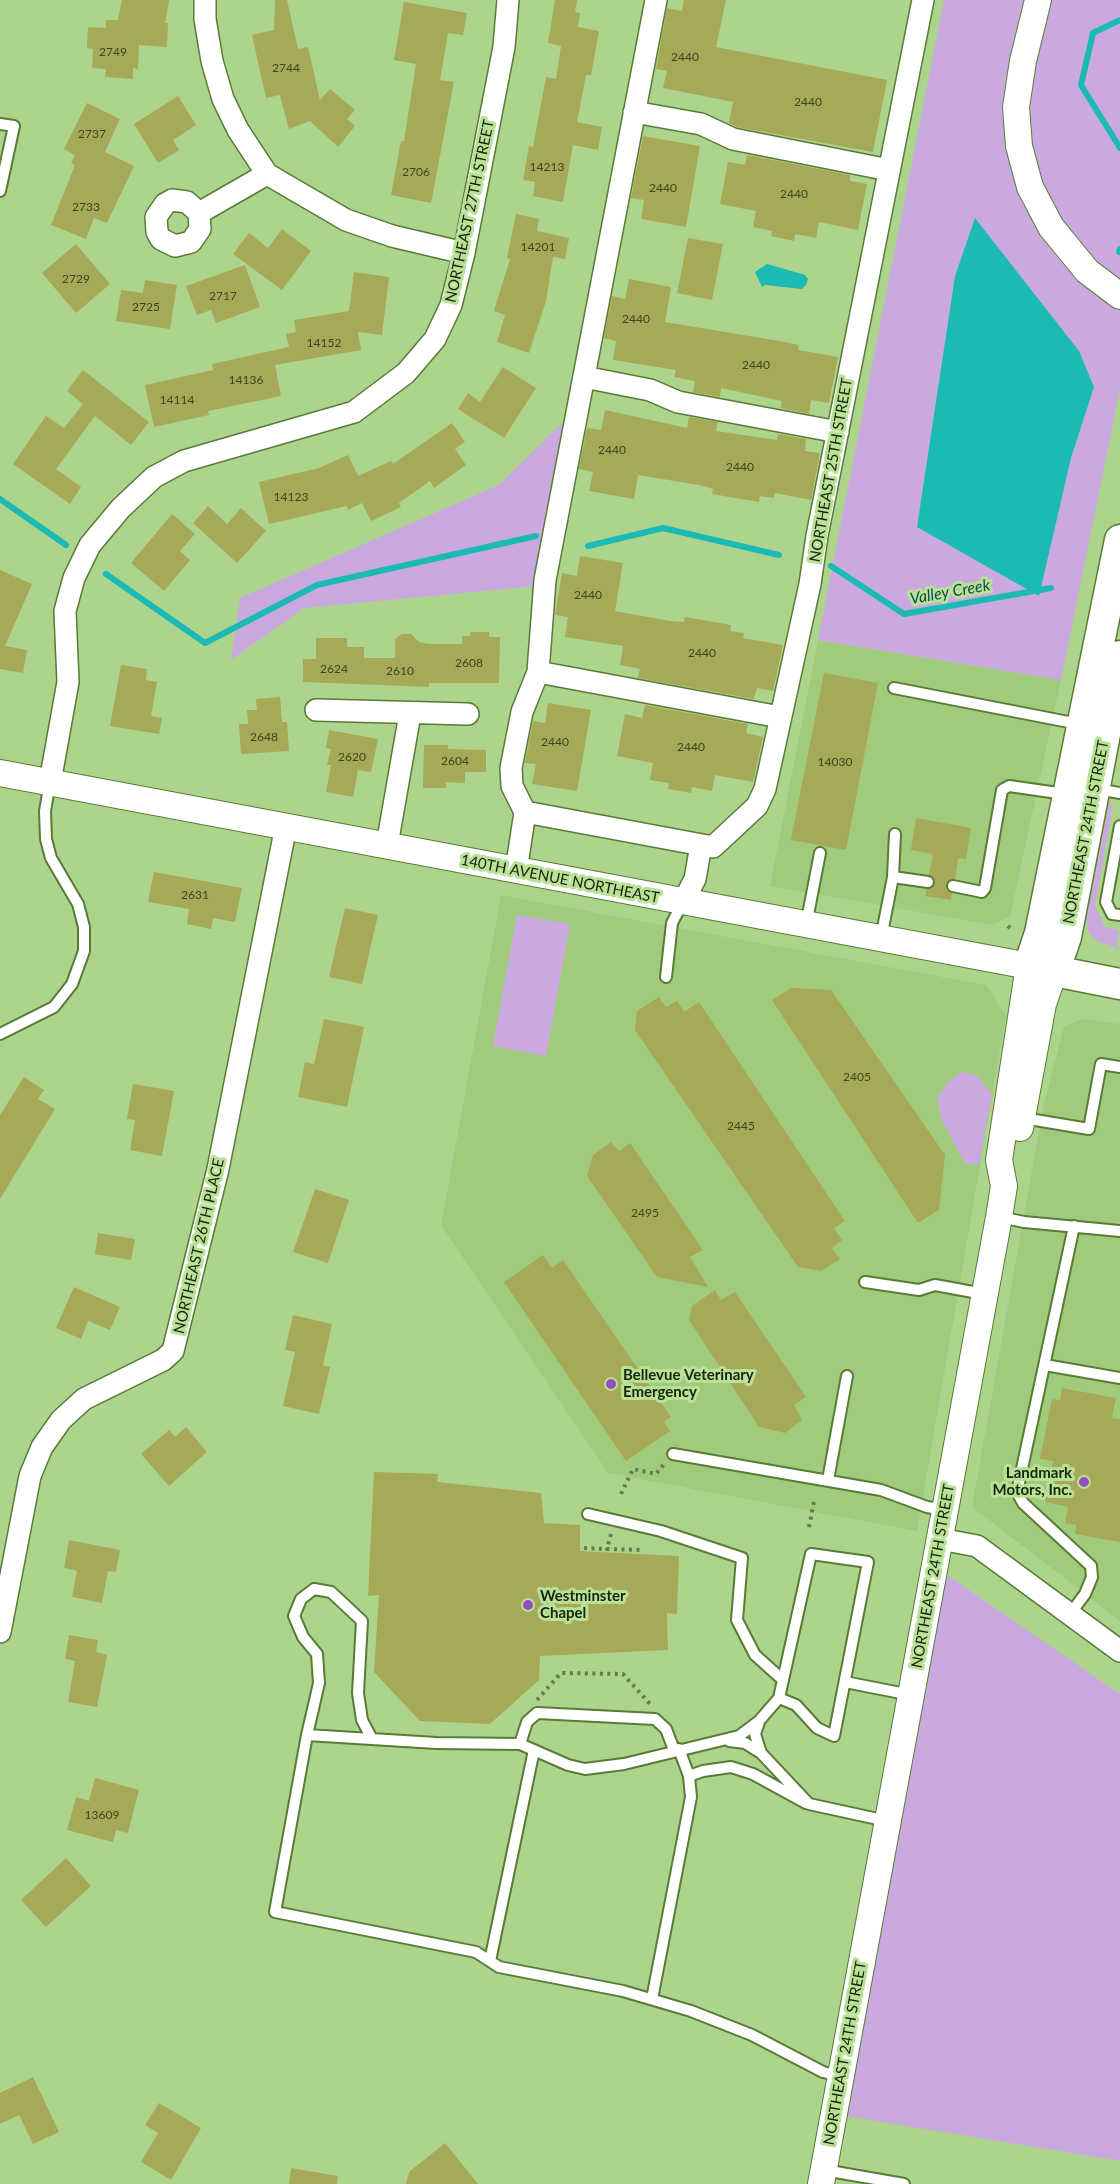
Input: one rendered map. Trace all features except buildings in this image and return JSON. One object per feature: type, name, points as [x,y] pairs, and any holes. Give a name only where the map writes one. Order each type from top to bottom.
[{"type":"main road","points":[[1094,792],[1082,725],[1120,540]]},
{"type":"main road","name":"NORTHEAST 24TH STREET","points":[[1042,969],[1066,936],[1094,792],[1116,695],[1120,656]]},
{"type":"main road","name":"140TH AVENUE NORTHEAST","points":[[1042,969],[1120,984]]},
{"type":"street","points":[[205,0],[205,19],[212,61],[223,99],[238,130],[267,174],[346,220],[392,236],[464,253]]},
{"type":"street","name":"NORTHEAST 27TH STREET","points":[[50,782],[68,682],[65,611],[74,578],[90,545],[122,508],[154,477],[184,461],[354,412],[406,374],[435,339],[451,305],[464,253],[504,47],[508,0]]},
{"type":"street","points":[[516,871],[525,812],[512,786],[511,768],[522,712],[538,672],[546,580],[656,0]]},
{"type":"street","name":"NORTHEAST 25TH STREET","points":[[701,845],[713,847],[757,807],[765,789],[810,584],[816,536],[923,0]]},
{"type":"street","points":[[1038,0],[1023,61],[1016,107],[1018,146],[1030,187],[1052,227],[1087,272],[1120,296]]},
{"type":"street","points":[[634,112],[701,124],[733,139],[889,170]]},
{"type":"street","points":[[199,213],[267,174]]},
{"type":"street","points":[[1074,255],[1107,272],[1120,273]]},
{"type":"street","points":[[584,377],[650,390],[678,402],[838,432]]},
{"type":"street","points":[[538,672],[780,717]]},
{"type":"street","points":[[316,710],[468,714]]},
{"type":"street","points":[[387,845],[410,714]]},
{"type":"street","name":"140TH AVENUE NORTHEAST","points":[[0,773],[1042,969]]},
{"type":"street","points":[[525,812],[701,845],[695,879],[683,902]]},
{"type":"street","name":"NORTHEAST 26TH PLACE","points":[[0,1632],[30,1476],[42,1447],[61,1420],[84,1399],[163,1360],[173,1352],[218,1169],[285,826]]},
{"type":"street","points":[[1004,1186],[1023,1118],[1043,1004],[1042,969]]},
{"type":"street","name":"NORTHEAST 24TH STREET","points":[[823,2177],[999,1217],[1004,1186],[999,1160],[1042,969]]},
{"type":"street","points":[[940,1539],[977,1546],[1120,1648]]},
{"type":"lane","points":[[0,124],[14,126],[0,191]]},
{"type":"lane","points":[[894,688],[1082,725]]},
{"type":"lane","points":[[0,1034],[54,1007],[72,984],[84,951],[84,927],[78,904],[51,858],[46,840],[45,811],[50,782]]},
{"type":"lane","points":[[953,886],[982,892],[985,888],[1002,790],[1009,786],[1094,792]]},
{"type":"lane","points":[[1120,826],[1106,902],[1112,914],[1120,915]]},
{"type":"lane","points":[[881,939],[893,877],[895,834]]},
{"type":"lane","points":[[806,925],[820,853]]},
{"type":"lane","points":[[893,877],[928,882]]},
{"type":"lane","points":[[666,977],[672,923],[683,902]]},
{"type":"lane","points":[[1023,1118],[1089,1129],[1101,1064],[1120,1067]]},
{"type":"lane","points":[[999,1217],[1024,1222],[1120,1231]]},
{"type":"lane","points":[[1070,1614],[1085,1594],[1092,1577],[1091,1566],[1023,1503],[1017,1492],[1074,1226]]},
{"type":"lane","points":[[865,1281],[919,1290],[935,1285],[985,1294]]},
{"type":"lane","points":[[1045,1365],[1120,1377]]},
{"type":"lane","points":[[828,1480],[847,1376]]},
{"type":"lane","points":[[673,1454],[881,1490],[927,1507],[945,1510]]},
{"type":"lane","points":[[588,1514],[661,1531],[742,1558],[737,1620],[755,1655],[783,1680]]},
{"type":"lane","points":[[307,1735],[520,1744],[585,1769],[624,1764],[740,1736],[759,1721],[779,1698],[811,1554],[868,1562],[834,1736],[817,1728],[796,1705],[779,1698]]},
{"type":"lane","points":[[372,1739],[363,1720],[358,1693],[362,1621],[331,1592],[314,1589],[301,1599],[294,1616],[303,1637],[317,1654],[318,1683],[275,1912],[476,1952],[499,1967],[623,1991],[652,1999],[691,2011],[752,2035],[823,2072],[840,2076]]},
{"type":"lane","points":[[844,1682],[911,1695]]},
{"type":"lane","points":[[520,1744],[527,1722],[537,1713],[655,1719],[666,1729],[677,1750],[689,1776],[691,1797],[652,1999]]},
{"type":"lane","points":[[759,1721],[755,1734],[761,1753]]},
{"type":"lane","points":[[720,1740],[745,1743],[761,1753],[809,1804]]},
{"type":"lane","points":[[490,1962],[534,1750]]},
{"type":"lane","points":[[689,1776],[703,1771],[731,1767],[753,1774],[809,1804],[889,1821]]},
{"type":"lane","points":[[823,2177],[904,2184]]},
{"type":"path","points":[[621,1494],[633,1469],[656,1474],[673,1454]]},
{"type":"path","points":[[809,1527],[814,1502]]},
{"type":"path","points":[[607,1549],[611,1533]]},
{"type":"path","points":[[584,1548],[643,1550]]},
{"type":"path","points":[[534,1703],[561,1673],[623,1674],[656,1710]]},
{"type":"shaded area","points":[[944,0],[1120,0],[1120,389],[1061,680],[818,640]],"holes":[[[975,219],[1079,351],[1094,387],[1071,458],[917,527],[955,276]]]},
{"type":"shaded area","points":[[569,416],[536,586],[304,608],[231,660],[240,598],[499,485]]},
{"type":"shaded area","points":[[818,640],[1061,680],[1010,917],[992,925],[770,886]]},
{"type":"shaded area","points":[[1109,803],[1113,805],[1095,906],[1105,927],[1119,930],[1117,945],[1120,949],[1097,941],[1089,933],[1086,921]]},
{"type":"shaded area","points":[[501,895],[986,985],[1006,1015],[917,1531],[608,1473],[441,1225]]},
{"type":"shaded area","points":[[517,915],[570,924],[546,1056],[493,1046]]},
{"type":"shaded area","points":[[1083,1019],[1120,1024],[1120,1621],[972,1507],[1043,1108],[1064,1026]]},
{"type":"shaded area","points":[[962,1072],[976,1075],[992,1094],[979,1165],[965,1163],[941,1119],[937,1098],[949,1081]]},
{"type":"shaded area","points":[[947,1575],[1120,1694],[1120,2161],[846,2116]]},
{"type":"water","points":[[975,218],[1079,351],[1094,387],[1071,458],[1039,596],[917,527],[955,276]]},
{"type":"water","points":[[767,264],[805,275],[808,279],[806,285],[802,289],[765,285],[762,287],[755,272]]},
{"type":"waterway","points":[[1120,20],[1093,33],[1081,85],[1120,148]]},
{"type":"waterway","points":[[0,499],[66,545]]},
{"type":"waterway","points":[[588,546],[663,528],[779,555]]},
{"type":"waterway","points":[[106,574],[205,643],[317,585],[536,536]]},
{"type":"waterway","name":"Valley Creek","points":[[831,566],[904,614],[1051,588]]},
{"type":"place","name":"Bellevue Veterinary Emergency","points":[[611,1384]]},
{"type":"place","name":"Landmark Motors, Inc.","points":[[1084,1482]]},
{"type":"place","name":"Westminster Chapel","points":[[528,1605]]}]
